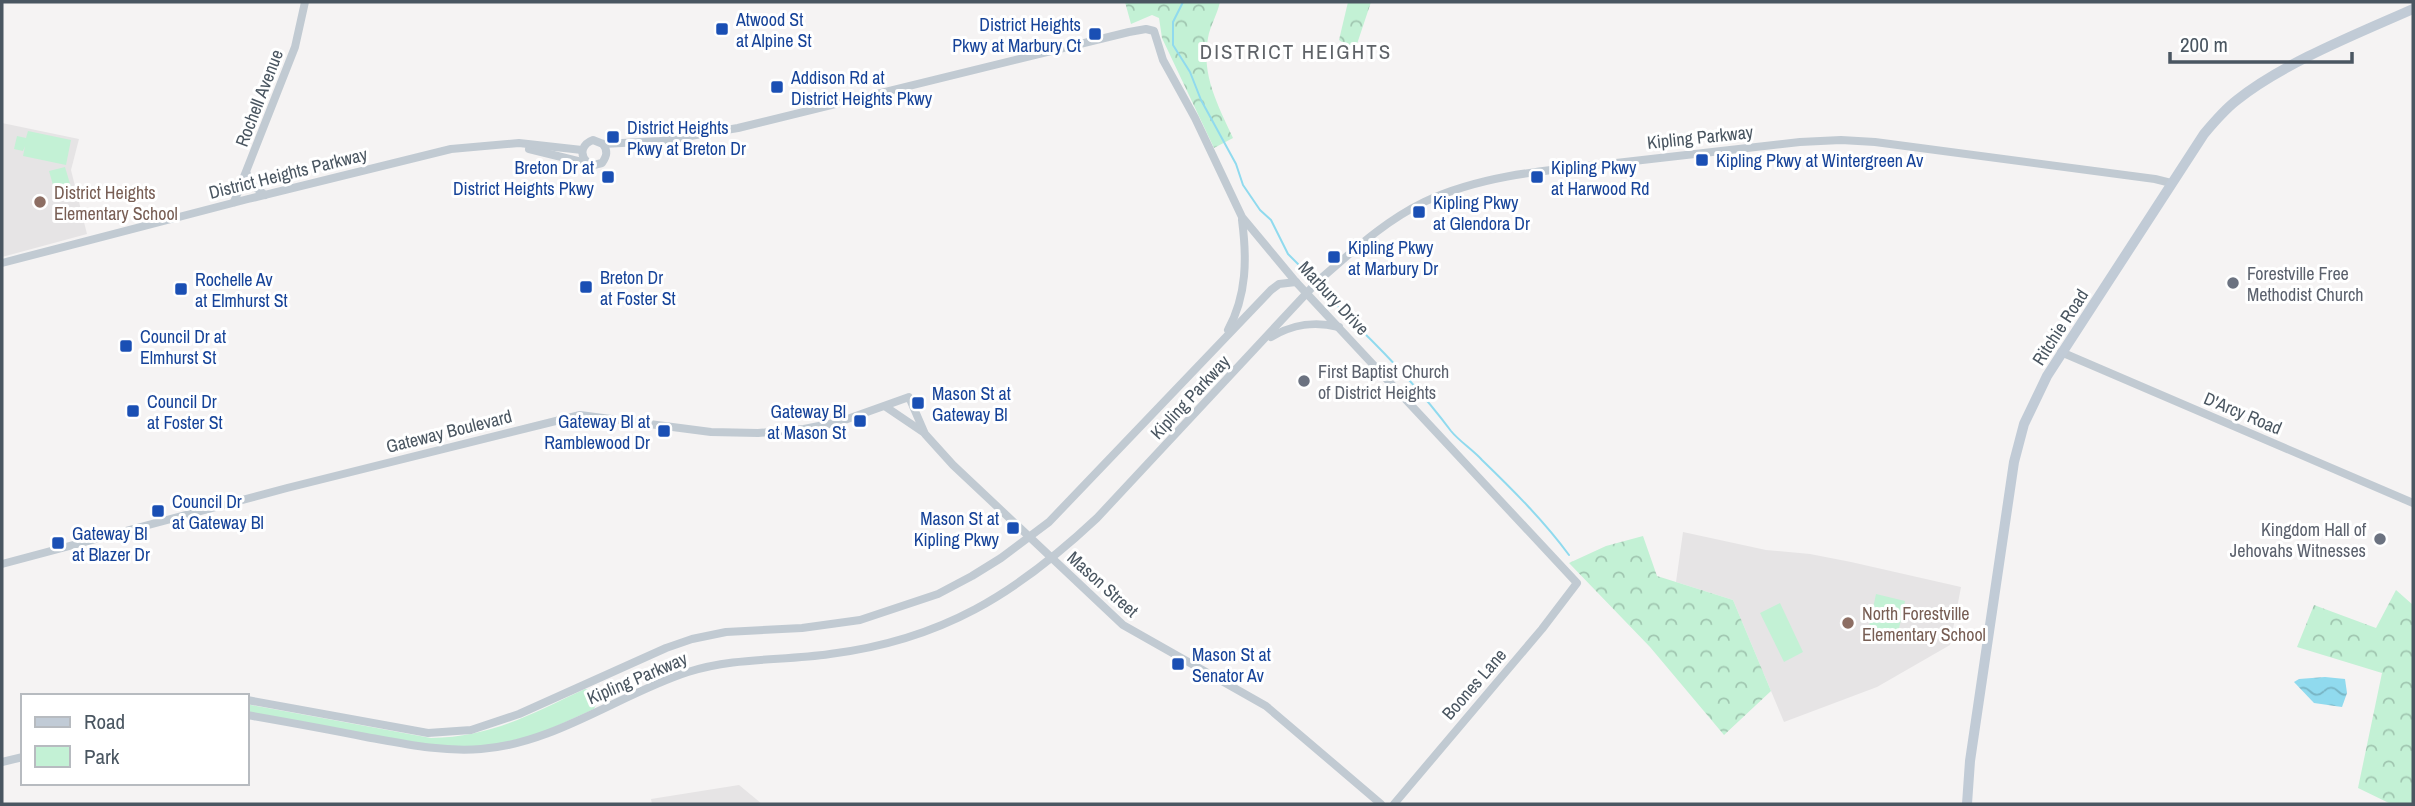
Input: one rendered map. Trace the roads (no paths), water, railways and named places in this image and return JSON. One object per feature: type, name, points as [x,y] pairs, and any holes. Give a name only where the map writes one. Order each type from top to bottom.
[{"type":"main road","name":"Ritchie Road","points":[[1967,804],[1970,761],[2017,449],[2033,403],[2061,352],[2171,183],[2211,126],[2230,106],[2249,91],[2294,64],[2413,9]]},
{"type":"street","name":"Rochell Avenue","points":[[234,202],[295,47],[305,2]]},
{"type":"street","name":"Marbury Drive","points":[[603,144],[678,139],[738,128],[1150,29],[1157,37],[1163,60],[1195,118],[1241,217],[1296,282],[1577,583]]},
{"type":"street","points":[[593,140],[603,144],[607,154],[602,163],[587,162],[582,150],[586,144],[593,140]]},
{"type":"street","name":"Kipling Parkway","points":[[248,715],[437,749],[485,749],[540,736],[658,684],[706,667],[752,659],[832,654],[870,648],[916,635],[963,617],[1006,592],[1051,559],[1097,518],[1318,281],[1364,240],[1414,208],[1480,182],[1550,170],[1800,142],[1841,140],[1939,150],[2171,183]]},
{"type":"street","name":"District Heights Parkway","points":[[2,263],[441,151],[519,143],[582,150]]},
{"type":"street","name":"District Heights Parkway","points":[[502,144],[587,162]]},
{"type":"street","points":[[247,174],[249,182],[265,195]]},
{"type":"street","points":[[1224,339],[1235,315],[1243,285],[1245,259],[1241,217]]},
{"type":"street","name":"Kipling Parkway","points":[[248,700],[428,733],[471,730],[519,714],[692,639],[726,632],[827,626],[860,620],[938,594],[972,576],[1030,537],[1071,501],[1276,285],[1296,282]]},
{"type":"street","points":[[1263,342],[1297,325],[1321,324],[1339,327]]},
{"type":"street","name":"D'Arcy Road","points":[[2061,352],[2413,503]]},
{"type":"street","name":"Mason Street","points":[[909,397],[925,434],[953,465],[1123,625],[1266,706],[1381,804]]},
{"type":"street","name":"Gateway Boulevard","points":[[2,564],[287,488],[580,415],[711,432],[758,433],[819,426],[886,407],[909,397]]},
{"type":"street","points":[[886,407],[925,434]]},
{"type":"street","name":"Boones Lane","points":[[1394,804],[1542,629],[1577,583]]},
{"type":"street","points":[[2,762],[21,757]]},
{"type":"water","points":[[2299,679],[2345,679],[2347,693],[2342,707],[2314,703],[2294,682]]},
{"type":"waterway","points":[[1183,2],[1173,22],[1173,45],[1190,72],[1201,100],[1236,164],[1243,185],[1260,210],[1271,220],[1288,254],[1310,276]]},
{"type":"waterway","points":[[1323,290],[1343,315],[1353,317],[1358,327],[1407,378],[1454,435],[1528,506],[1569,555]]},
{"type":"place","name":"Atwood St at Alpine St","points":[[722,29]]},
{"type":"place","name":"District Heights Pkwy at Marbury Ct","points":[[1095,34]]},
{"type":"place","name":"Addison Rd at District Heights Pkwy","points":[[777,87]]},
{"type":"place","name":"District Heights Pkwy at Breton Dr","points":[[613,137]]},
{"type":"place","name":"Kipling Pkwy at Wintergreen Av","points":[[1702,160]]},
{"type":"place","name":"Breton Dr at District Heights Pkwy","points":[[608,177]]},
{"type":"place","name":"Kipling Pkwy at Harwood Rd","points":[[1537,177]]},
{"type":"place","name":"District Heights Elementary School","points":[[40,202]]},
{"type":"place","name":"Kipling Pkwy at Glendora Dr","points":[[1419,212]]},
{"type":"place","name":"Kipling Pkwy at Marbury Dr","points":[[1334,257]]},
{"type":"place","name":"Forestville Free Methodist Church","points":[[2233,283]]},
{"type":"place","name":"Breton Dr at Foster St","points":[[586,287]]},
{"type":"place","name":"Rochelle Av at Elmhurst St","points":[[181,289]]},
{"type":"place","name":"Council Dr at Elmhurst St","points":[[126,346]]},
{"type":"place","name":"First Baptist Church of District Heights","points":[[1304,381]]},
{"type":"place","name":"Mason St at Gateway Bl","points":[[918,403]]},
{"type":"place","name":"Council Dr at Foster St","points":[[133,411]]},
{"type":"place","name":"Gateway Bl at Mason St","points":[[860,421]]},
{"type":"place","name":"Gateway Bl at Ramblewood Dr","points":[[664,431]]},
{"type":"place","name":"Council Dr at Gateway Bl","points":[[158,511]]},
{"type":"place","name":"Mason St at Kipling Pkwy","points":[[1013,528]]},
{"type":"place","name":"Kingdom Hall of Jehovahs Witnesses","points":[[2380,539]]},
{"type":"place","name":"Gateway Bl at Blazer Dr","points":[[58,543]]},
{"type":"place","name":"North Forestville Elementary School","points":[[1848,623]]},
{"type":"place","name":"Mason St at Senator Av","points":[[1178,664]]},
{"type":"district","name":"DISTRICT HEIGHTS","points":[[1296,51]]}]
